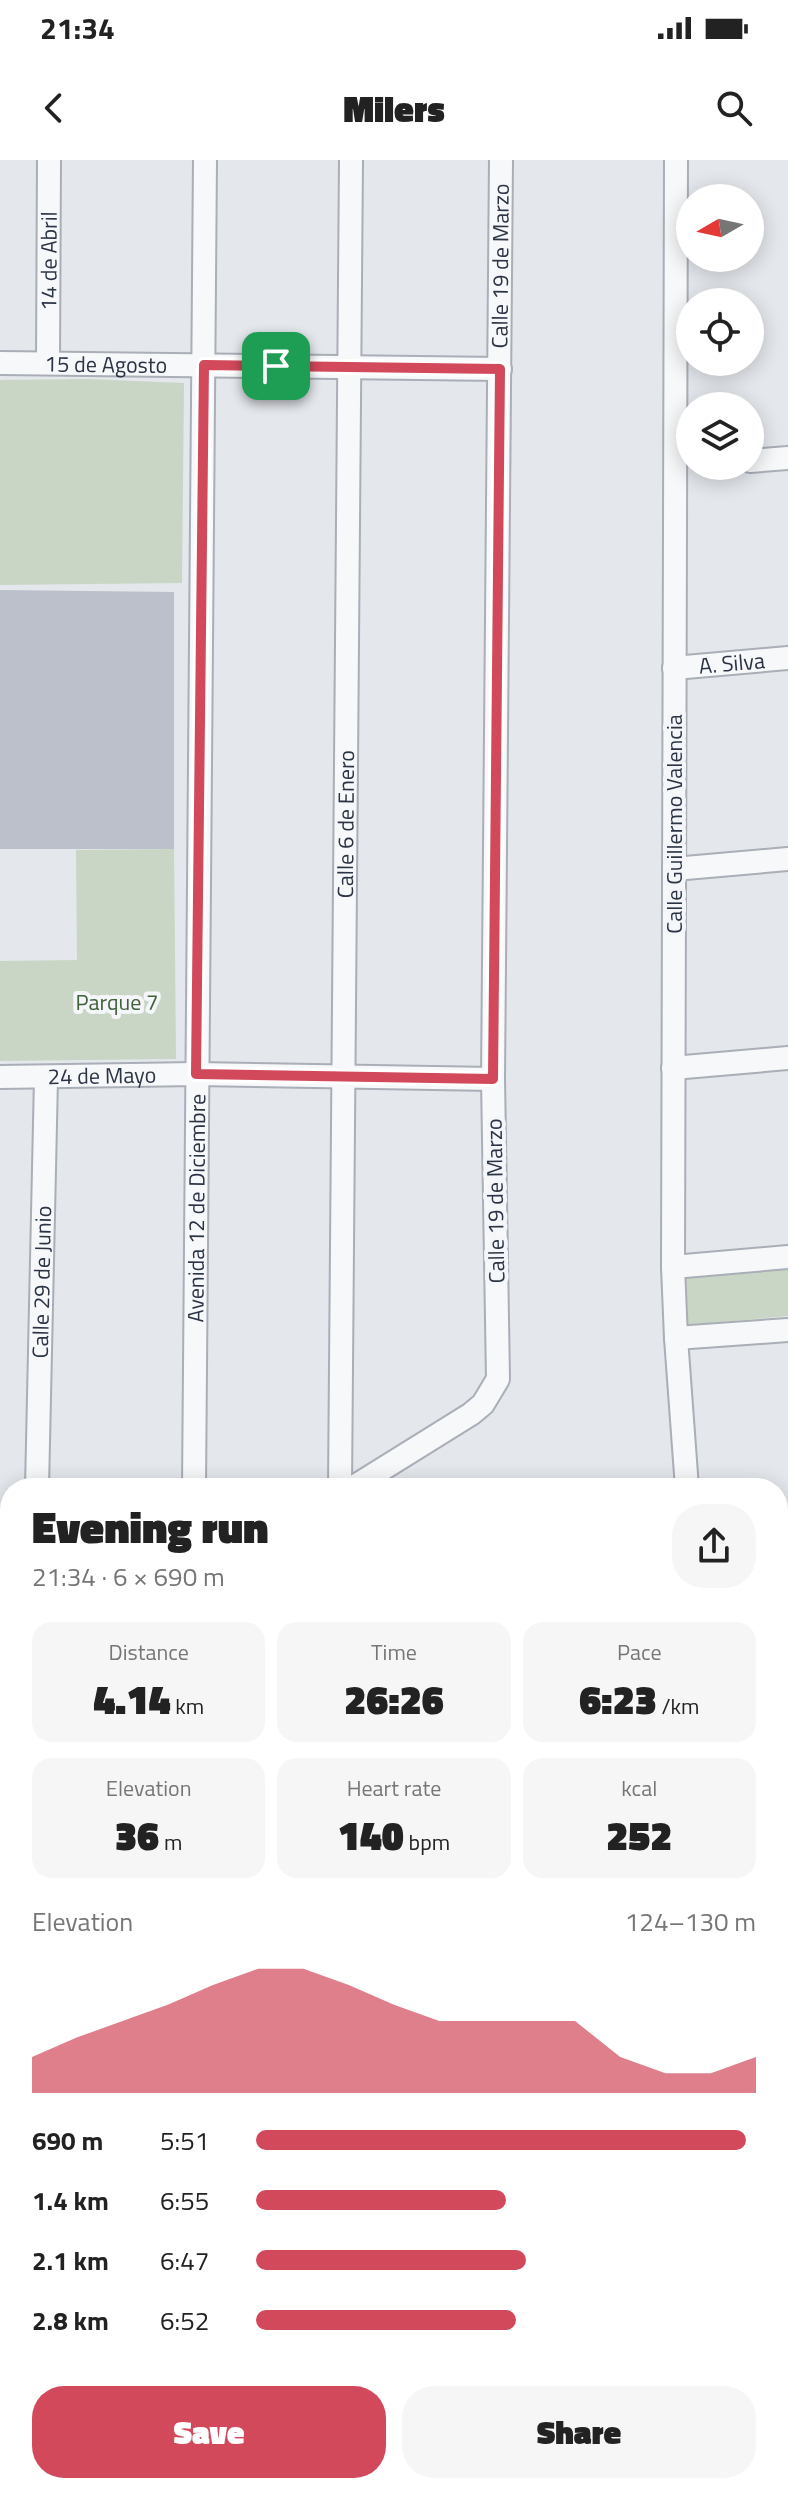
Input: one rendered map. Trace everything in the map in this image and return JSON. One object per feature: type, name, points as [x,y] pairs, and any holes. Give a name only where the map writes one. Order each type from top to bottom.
[{"type":"street","name":"14 de Abril","points":[[48,363],[49,160]]},
{"type":"street","name":"Avenida 12 de Diciembre","points":[[194,1478],[205,160]]},
{"type":"street","name":"Calle 6 de Enero","points":[[340,1478],[351,160]]},
{"type":"street","name":"Calle 19 de Marzo","points":[[368,1478],[471,1414],[483,1404],[498,1379],[493,1079],[501,160]]},
{"type":"street","name":"Calle Guillermo Valencia","points":[[676,160],[681,392]]},
{"type":"street","name":"15 de Agosto","points":[[0,363],[500,369]]},
{"type":"street","points":[[764,460],[788,458]]},
{"type":"street","name":"Calle Guillermo Valencia","points":[[682,480],[674,668],[673,1267],[686,1478]]},
{"type":"street","name":"A. Silva","points":[[674,668],[788,658]]},
{"type":"street","points":[[674,869],[788,859]]},
{"type":"street","points":[[673,1068],[788,1058]]},
{"type":"street","name":"24 de Mayo","points":[[0,1077],[196,1074],[493,1079]]},
{"type":"street","name":"Calle 29 de Junio","points":[[37,1478],[46,1078]]},
{"type":"street","points":[[673,1267],[788,1257]]},
{"type":"street","points":[[676,1338],[788,1330]]},
{"type":"green space","points":[[87,379],[184,383],[182,583],[0,585],[0,380]]},
{"type":"green space","name":"Parque 7","points":[[174,849],[176,1059],[0,1061],[0,961],[77,960],[76,850]]},
{"type":"green space","points":[[788,1267],[788,1316],[688,1325],[686,1275]]},
{"type":"building","points":[[0,590],[174,592],[174,849],[0,849]]},
{"type":"route","points":[[204,365],[276,366],[500,369],[493,1079],[196,1074],[204,365]]}]
